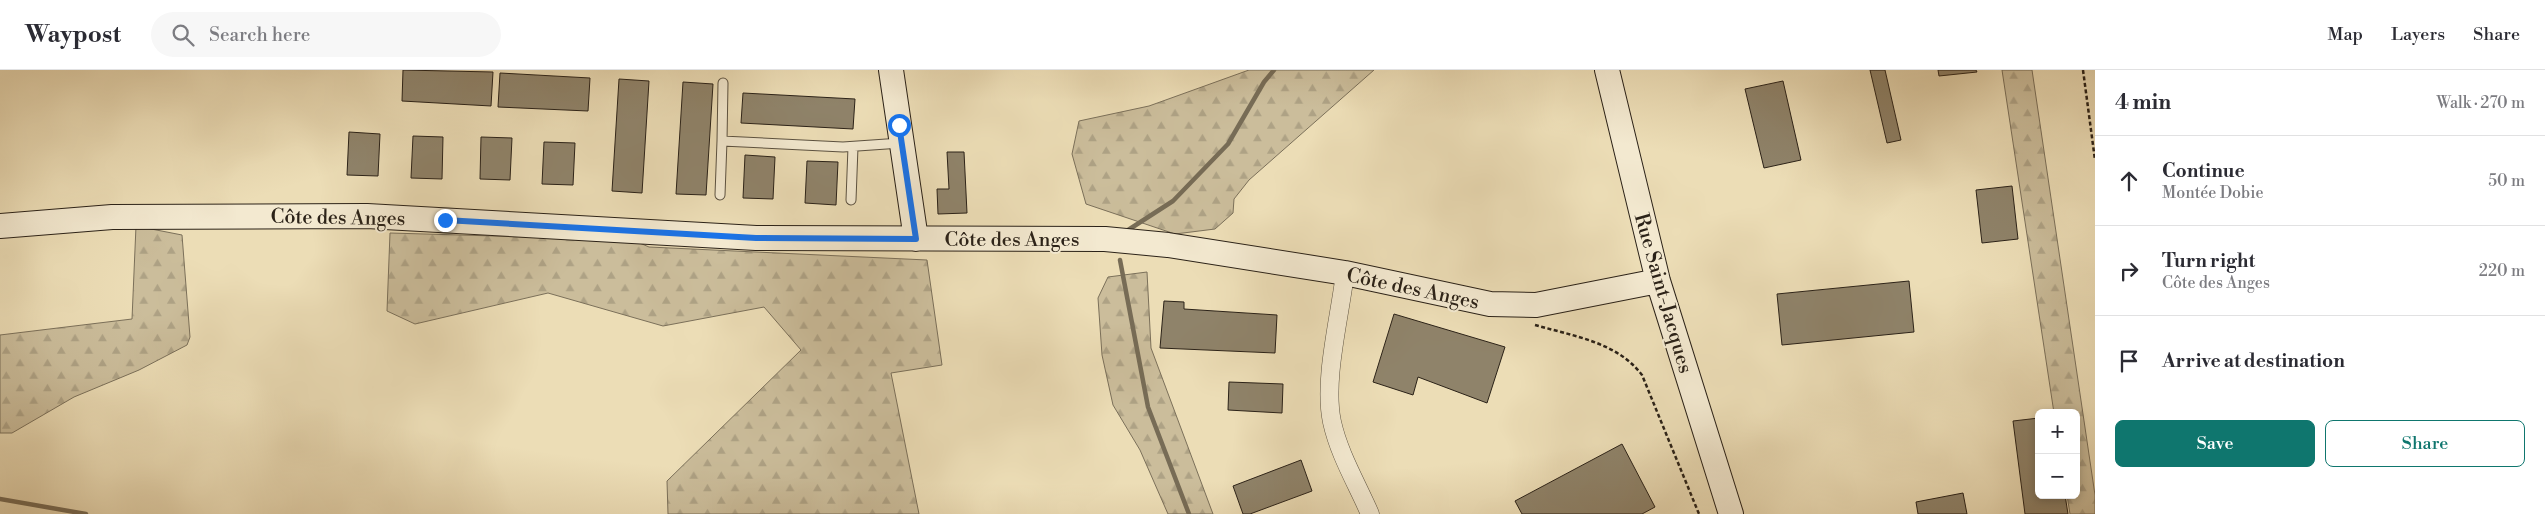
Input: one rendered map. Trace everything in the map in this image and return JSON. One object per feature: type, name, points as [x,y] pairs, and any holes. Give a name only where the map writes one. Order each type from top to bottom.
[{"type":"street","points":[[891,70],[916,239]]},
{"type":"street","name":"Rue Saint-Jacques","points":[[1606,70],[1658,281],[1732,514]]},
{"type":"street","name":"Côte des Anges","points":[[0,226],[112,217],[367,216],[756,238],[1105,239],[1137,241],[1346,273],[1490,304],[1536,304],[1658,281]]},
{"type":"street","points":[[1346,273],[1330,387],[1332,420],[1338,443],[1370,514]]},
{"type":"lane","points":[[720,195],[723,83]]},
{"type":"lane","points":[[722,141],[853,146],[901,143]]},
{"type":"lane","points":[[851,200],[853,146]]},
{"type":"path","points":[[2083,70],[2095,160]]},
{"type":"green space","points":[[1249,70],[1374,70],[1249,180],[1234,199],[1233,213],[1215,229],[1175,234],[1086,204],[1072,154],[1079,121],[1149,106]]},
{"type":"green space","points":[[2002,70],[2032,70],[2095,495],[2095,514],[2070,514],[2068,499],[2080,499],[2080,409],[2053,409]]},
{"type":"green space","points":[[136,226],[182,235],[190,337],[187,345],[139,370],[74,397],[12,433],[0,433],[0,335],[132,319]]},
{"type":"green space","points":[[390,233],[633,240],[649,247],[927,260],[942,365],[891,373],[919,514],[668,514],[667,481],[801,350],[764,307],[663,326],[548,293],[415,324],[387,311]]},
{"type":"green space","points":[[1147,272],[1151,348],[1213,514],[1168,514],[1140,450],[1113,405],[1102,355],[1098,298],[1108,277]]},
{"type":"building","points":[[403,70],[493,72],[491,106],[402,101]]},
{"type":"building","points":[[1870,70],[1885,70],[1901,140],[1887,143]]},
{"type":"building","points":[[1938,70],[1976,70],[1977,72],[1939,76]]},
{"type":"building","points":[[500,73],[590,78],[588,111],[498,107]]},
{"type":"building","points":[[619,79],[649,81],[642,193],[612,191]]},
{"type":"building","points":[[1783,81],[1801,160],[1764,168],[1745,89]]},
{"type":"building","points":[[683,82],[713,84],[706,195],[676,194]]},
{"type":"building","points":[[743,93],[855,99],[853,129],[741,123]]},
{"type":"building","points":[[349,132],[380,134],[378,176],[347,175]]},
{"type":"building","points":[[413,136],[443,137],[442,179],[411,178]]},
{"type":"building","points":[[481,137],[512,138],[510,180],[480,179]]},
{"type":"building","points":[[544,142],[575,143],[573,185],[542,184]]},
{"type":"building","points":[[947,152],[964,152],[967,213],[938,214],[937,189],[949,189]]},
{"type":"building","points":[[745,155],[775,157],[773,199],[743,198]]},
{"type":"building","points":[[807,161],[838,162],[836,205],[805,203]]},
{"type":"building","points":[[2012,186],[2018,239],[1982,243],[1976,190]]},
{"type":"building","points":[[1909,281],[1914,332],[1782,345],[1777,294]]},
{"type":"building","points":[[1164,301],[1184,302],[1184,309],[1277,315],[1275,353],[1160,348]]},
{"type":"building","points":[[1394,314],[1505,347],[1487,403],[1418,377],[1413,395],[1373,382]]},
{"type":"building","points":[[1229,382],[1283,384],[1282,413],[1228,410]]},
{"type":"building","points":[[2035,418],[2035,499],[2066,499],[2068,514],[2025,514],[2013,421]]},
{"type":"building","points":[[1622,444],[1655,507],[1642,514],[1522,514],[1515,501]]},
{"type":"building","points":[[1301,460],[1312,491],[1250,514],[1243,514],[1233,486]]},
{"type":"building","points":[[1963,493],[1967,514],[1918,514],[1916,502]]},
{"type":"waterway","points":[[1125,232],[1173,201],[1228,144],[1264,82],[1274,70]]},
{"type":"waterway","points":[[1120,260],[1148,407],[1189,514]]},
{"type":"waterway","points":[[0,499],[86,514]]},
{"type":"route","points":[[445,220],[756,238],[916,239],[899,125]]}]
